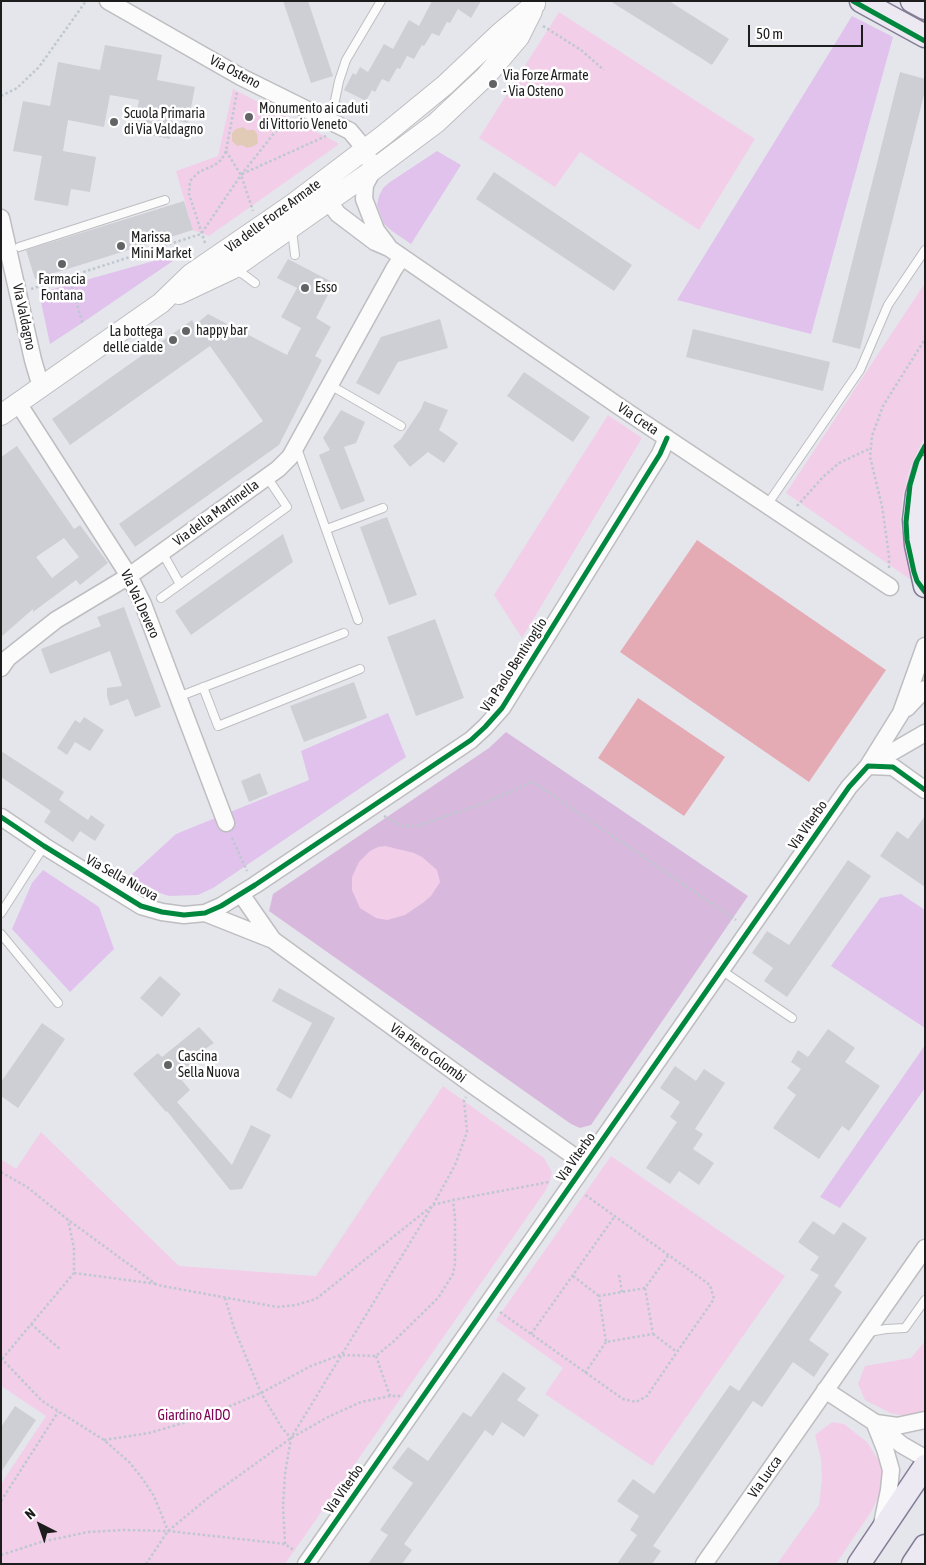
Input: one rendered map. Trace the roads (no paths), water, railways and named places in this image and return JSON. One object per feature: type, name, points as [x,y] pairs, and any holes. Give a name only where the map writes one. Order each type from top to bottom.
[{"type":"main road","points":[[860,1],[925,36]]},
{"type":"main road","points":[[912,1],[925,8]]},
{"type":"main road","points":[[925,467],[917,495],[914,520],[916,545],[925,586]]},
{"type":"main road","points":[[859,1564],[925,1466]]},
{"type":"main road","points":[[913,1564],[925,1546]]},
{"type":"street","name":"Via Osteno","points":[[108,1],[329,128],[350,131],[365,148],[373,170]]},
{"type":"street","name":"Via delle Forze Armate","points":[[6,410],[161,303],[191,274],[324,180],[445,85],[536,2]]},
{"type":"street","name":"Via delle Forze Armate","points":[[161,303],[232,269],[373,170],[436,122],[486,76],[519,37],[536,2]]},
{"type":"street","name":"Via Creta","points":[[373,170],[365,185],[364,199],[376,230],[396,252]]},
{"type":"street","points":[[324,180],[328,201]]},
{"type":"street","name":"Via Creta","points":[[328,201],[338,214],[375,242],[396,252],[890,588]]},
{"type":"street","points":[[274,216],[292,227]]},
{"type":"street","name":"Via Valdagno","points":[[1,218],[33,360],[41,387]]},
{"type":"street","points":[[228,249],[232,269]]},
{"type":"street","name":"Via della Martinella","points":[[1,668],[14,653],[56,620],[129,576],[267,477],[290,457],[394,269],[396,252]]},
{"type":"street","name":"Via Val Devero","points":[[6,410],[129,576],[143,604],[226,823]]},
{"type":"street","name":"Via Paolo Bentivoglio","points":[[241,894],[472,740],[485,727],[502,708],[660,454],[667,438]]},
{"type":"street","name":"Via Viterbo","points":[[902,713],[925,646]]},
{"type":"street","name":"Via Viterbo","points":[[301,1558],[585,1164],[848,787],[868,766],[902,713],[925,689]]},
{"type":"street","name":"Via Viterbo","points":[[868,766],[925,733]]},
{"type":"street","points":[[868,766],[893,767],[925,790]]},
{"type":"street","name":"Via Sella Nuova","points":[[1,817],[44,846],[142,906],[162,912],[184,915],[205,913],[241,894]]},
{"type":"street","name":"Via Piero Colombi","points":[[241,894],[273,940]]},
{"type":"street","name":"Via Piero Colombi","points":[[205,913],[273,940],[585,1164]]},
{"type":"street","name":"Via Lucca","points":[[704,1564],[925,1248]]},
{"type":"street","points":[[825,1390],[874,1422],[902,1445],[925,1458]]},
{"type":"street","points":[[874,1422],[897,1426],[925,1420]]},
{"type":"street","points":[[874,1422],[891,1470],[880,1533]]},
{"type":"lane","points":[[329,128],[338,82],[346,60],[381,1]]},
{"type":"lane","points":[[20,247],[165,200]]},
{"type":"lane","points":[[292,227],[295,255]]},
{"type":"lane","points":[[767,505],[860,370],[888,305],[925,250]]},
{"type":"lane","points":[[232,269],[255,283]]},
{"type":"lane","points":[[330,385],[401,426]]},
{"type":"lane","points":[[296,445],[358,620]]},
{"type":"lane","name":"Via Val Devero","points":[[161,598],[287,508],[267,477]]},
{"type":"lane","points":[[327,529],[383,508]]},
{"type":"lane","points":[[162,552],[180,584]]},
{"type":"lane","points":[[178,696],[344,633]]},
{"type":"lane","points":[[203,687],[218,726],[360,669]]},
{"type":"lane","points":[[1,913],[44,846]]},
{"type":"lane","points":[[1,934],[58,1003]]},
{"type":"lane","points":[[721,970],[792,1018]]},
{"type":"lane","points":[[866,1332],[886,1328],[905,1328],[925,1300]]},
{"type":"place","name":"Via Forze Armate - Via Osteno","points":[[493,84]]},
{"type":"place","name":"Monumento ai caduti di Vittorio Veneto","points":[[249,117]]},
{"type":"place","name":"Scuola Primaria di Via Valdagno","points":[[114,122]]},
{"type":"place","name":"Marissa Mini Market","points":[[121,246]]},
{"type":"place","name":"Farmacia Fontana","points":[[62,264]]},
{"type":"place","name":"Esso","points":[[305,288]]},
{"type":"place","name":"happy bar","points":[[186,331]]},
{"type":"place","name":"La bottega delle cialde","points":[[173,340]]},
{"type":"place","name":"Cascina Sella Nuova","points":[[168,1065]]},
{"type":"park label","name":"Giardino AIDO","points":[[194,1416]]}]
